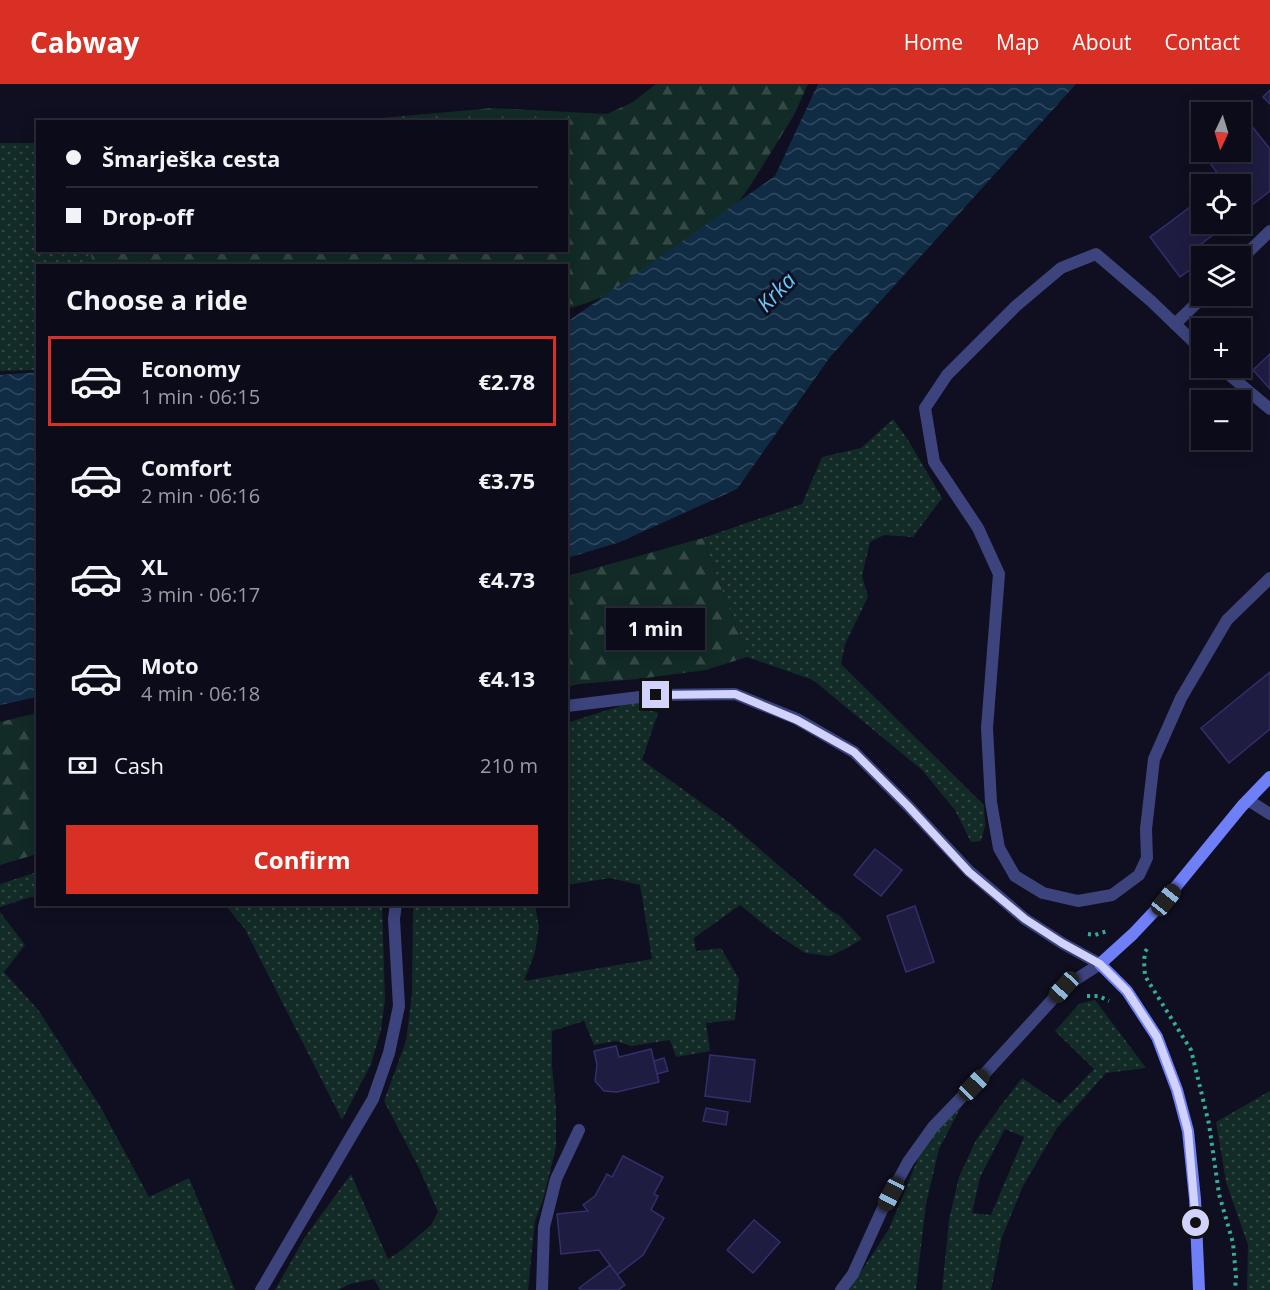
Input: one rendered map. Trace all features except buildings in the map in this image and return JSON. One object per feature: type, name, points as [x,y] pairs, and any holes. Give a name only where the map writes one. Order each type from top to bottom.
[{"type":"street","points":[[1251,249],[1270,231]]},
{"type":"street","points":[[1191,339],[1096,254],[1061,268],[1016,306],[947,375],[925,408],[934,462],[978,528],[999,574],[987,728],[991,802],[999,848],[1015,876],[1043,893],[1078,902],[1112,895],[1139,875],[1147,858],[1146,829],[1154,759],[1181,698],[1227,620],[1270,578]]},
{"type":"street","points":[[1175,324],[1194,306]]},
{"type":"street","points":[[1233,378],[1270,409]]},
{"type":"street","points":[[568,706],[656,695],[735,694],[797,720],[854,752],[969,872],[1025,919],[1100,964],[1127,991],[1157,1037],[1177,1090],[1188,1131],[1195,1199],[1200,1290]]},
{"type":"street","points":[[841,1290],[853,1274],[882,1210],[908,1162],[933,1126],[1064,987],[1100,964],[1166,900],[1248,800],[1270,777]]},
{"type":"street","points":[[1248,800],[1270,814]]},
{"type":"street","points":[[261,1290],[373,1099],[389,1053],[399,1006],[394,919],[396,906]]},
{"type":"street","points":[[542,1290],[544,1227],[556,1179],[579,1130]]},
{"type":"path","points":[[1084,933],[1095,935],[1113,928]]},
{"type":"path","points":[[1145,976],[1145,952],[1149,946]]},
{"type":"green space","points":[[656,84],[808,84],[794,115],[750,186],[719,229],[671,269],[568,309],[568,264],[92,264],[91,252],[568,252],[568,120],[358,120],[493,108],[607,114],[633,102]]},
{"type":"green space","points":[[0,143],[36,143],[36,252],[91,252],[92,264],[36,264],[36,370],[0,371]]},
{"type":"green space","points":[[893,419],[942,498],[913,537],[884,535],[870,542],[862,576],[868,597],[845,644],[841,664],[984,805],[985,826],[981,841],[971,842],[955,810],[922,770],[813,680],[747,657],[703,538],[802,504],[822,457],[861,448]]},
{"type":"green space","points":[[703,538],[747,657],[706,670],[568,687],[568,576]]},
{"type":"green space","points":[[636,701],[658,713],[642,760],[731,824],[830,910],[839,915],[862,939],[830,956],[805,953],[772,931],[740,905],[694,938],[696,951],[721,948],[739,979],[735,1020],[706,1023],[710,1051],[676,1057],[670,1040],[631,1046],[616,1041],[594,1045],[584,1021],[552,1031],[556,1147],[543,1200],[535,1221],[528,1290],[380,1290],[374,1279],[350,1284],[338,1290],[275,1290],[305,1237],[351,1174],[388,1259],[431,1225],[438,1212],[419,1168],[384,1101],[406,1041],[412,994],[413,906],[535,906],[539,927],[535,952],[524,981],[652,959],[640,885],[610,878],[568,885],[568,723]]},
{"type":"green space","points":[[36,713],[36,854],[0,865],[0,722]]},
{"type":"green space","points":[[36,872],[36,895],[0,907],[0,884]]},
{"type":"green space","points":[[226,906],[382,906],[385,999],[381,1030],[371,1064],[342,1120],[245,929]]},
{"type":"green space","points":[[0,912],[25,945],[4,972],[39,1011],[100,1106],[149,1197],[189,1178],[235,1290],[0,1290]]},
{"type":"green space","points":[[1095,1000],[1146,1068],[1106,1073],[1057,1128],[1023,1186],[1002,1237],[991,1290],[942,1290],[949,1220],[959,1177],[976,1140],[1022,1078],[1060,1104],[1094,1069],[1055,1031],[1079,1004]],"holes":[[[1005,1129],[1024,1137],[991,1215],[972,1213],[980,1177]]]},
{"type":"green space","points":[[1270,1091],[1270,1290],[1247,1290],[1248,1245],[1226,1182],[1216,1122]]},
{"type":"green space","points":[[962,1105],[939,1149],[926,1204],[916,1290],[849,1290],[889,1229],[922,1149],[944,1120]]},
{"type":"water","name":"Krka","points":[[818,84],[1076,84],[830,357],[737,489],[620,542],[568,558],[568,321],[775,176]]},
{"type":"water","points":[[36,372],[36,697],[0,705],[0,375]]},
{"type":"route","points":[[656,695],[735,694],[797,720],[854,752],[969,872],[1025,919],[1100,964],[1127,991],[1157,1037],[1177,1090],[1188,1131],[1196,1223]]}]
